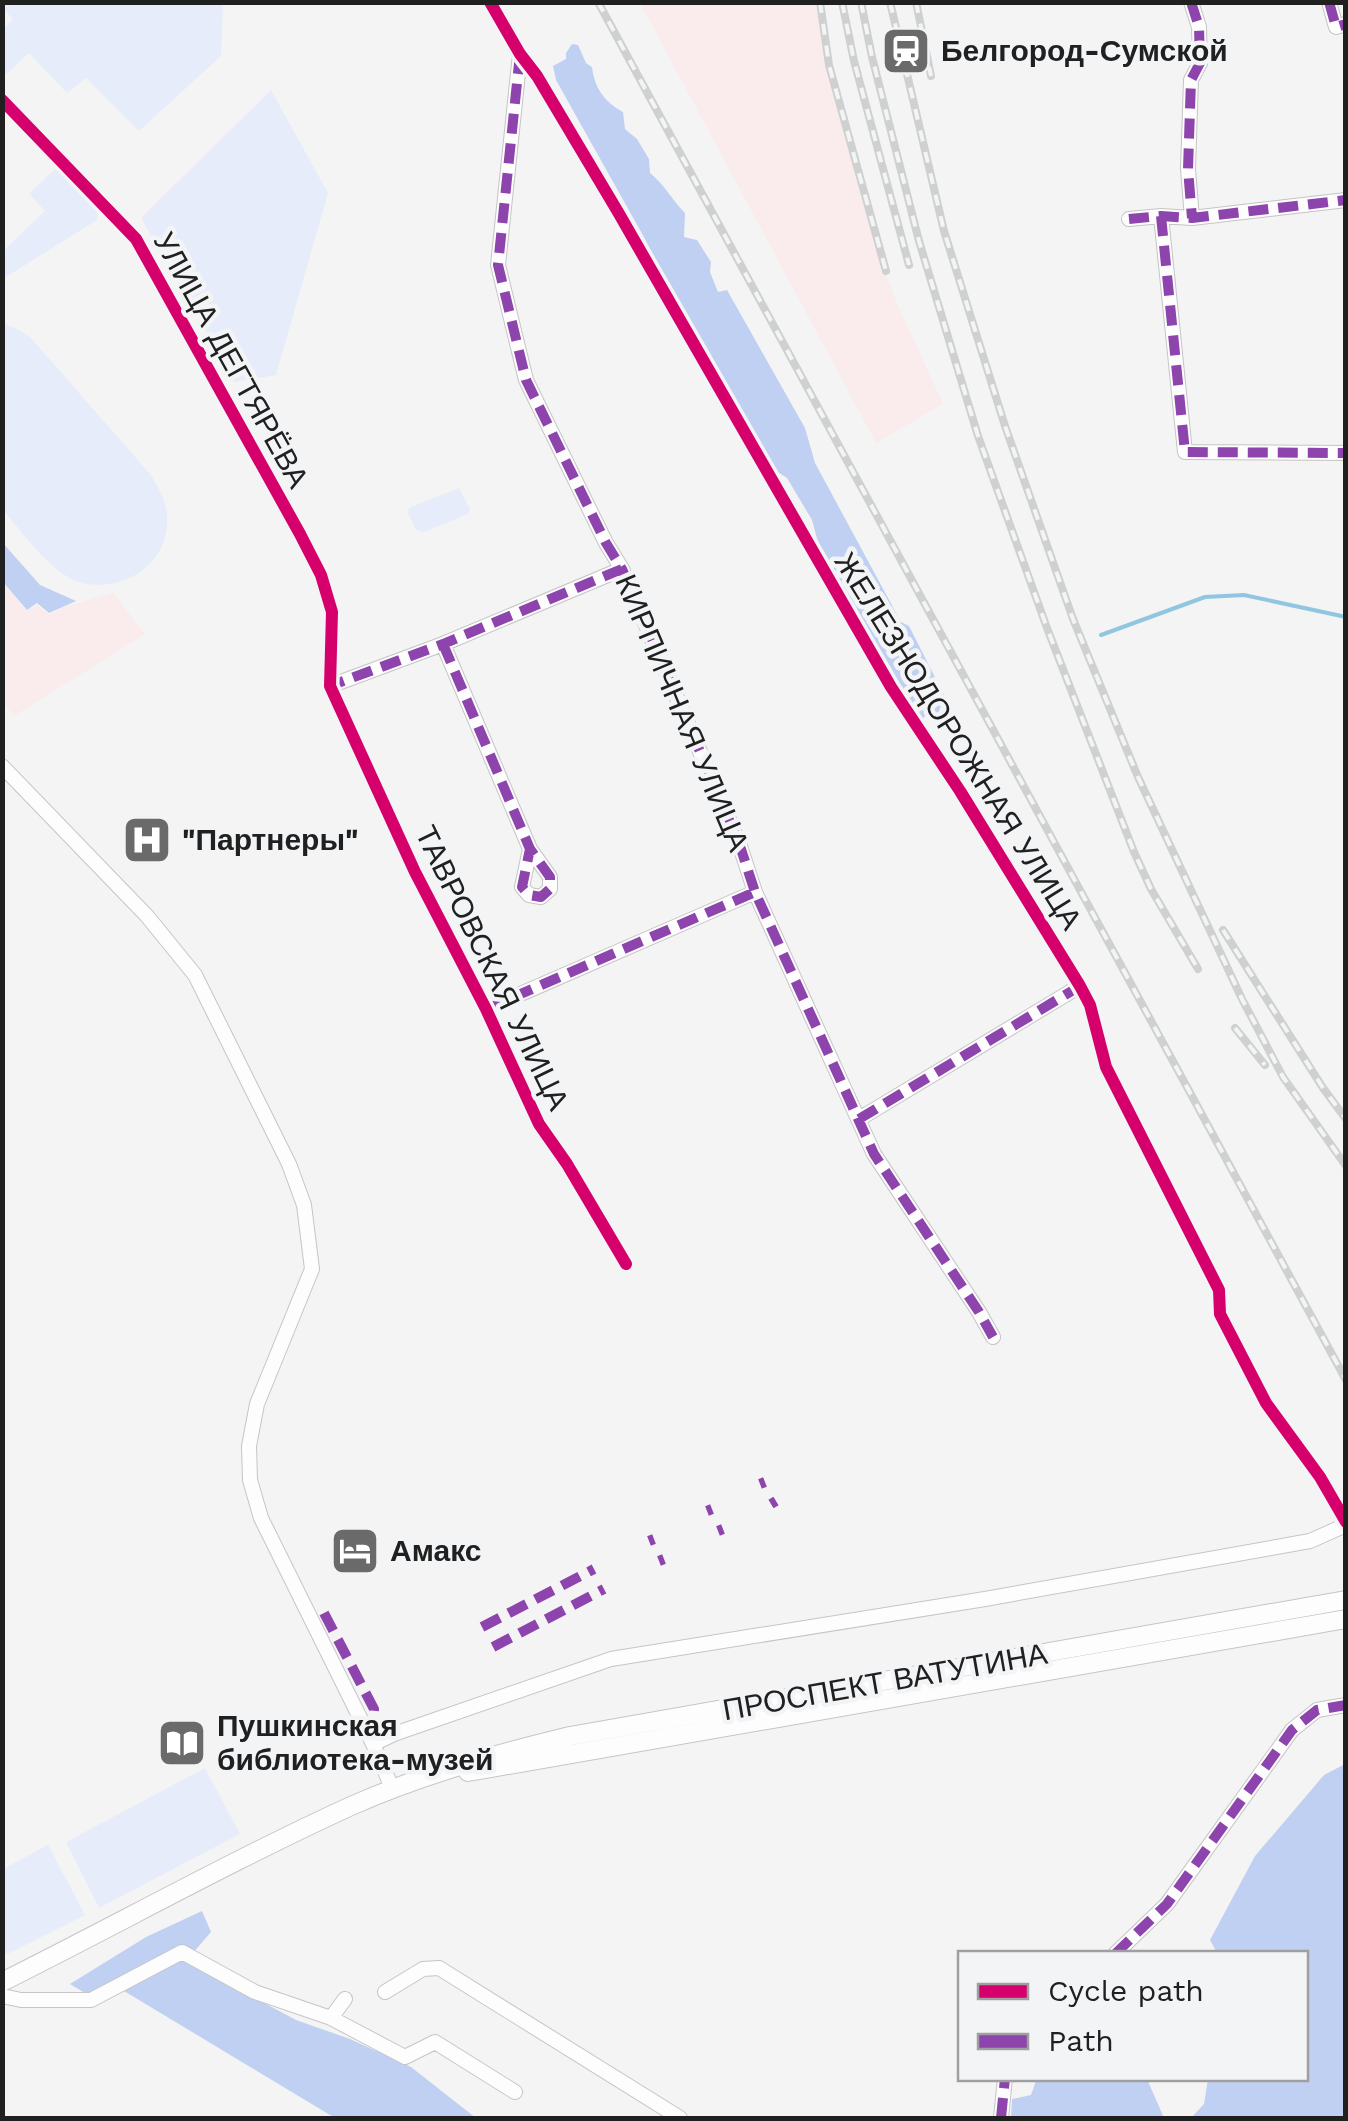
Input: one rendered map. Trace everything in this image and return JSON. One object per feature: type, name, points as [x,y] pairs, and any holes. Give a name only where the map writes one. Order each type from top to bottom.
[{"type":"main road","name":"ПРОСПЕКТ ВАТУТИНА","points":[[2,1982],[354,1805],[496,1754],[570,1736],[1334,1615],[1346,1600]]},
{"type":"street","name":"ЖЕЛЕЗНОДОРОЖНАЯ УЛИЦА","points":[[490,2],[618,212],[891,687],[960,790],[1080,986],[1090,1005],[1106,1067],[1219,1290],[1220,1314],[1266,1403],[1320,1477],[1346,1523]]},
{"type":"street","points":[[1192,2],[1200,63],[1191,80],[1188,170],[1192,218]]},
{"type":"street","points":[[1330,2],[1336,27],[1346,24]]},
{"type":"street","name":"КИРПИЧНАЯ УЛИЦА","points":[[520,54],[498,265],[526,380],[622,570],[739,843],[755,892],[874,1154],[980,1312],[992,1337]]},
{"type":"street","name":"УЛИЦА ДЕГТЯРЁВА","points":[[2,100],[117,218],[151,263],[320,575],[332,612],[330,686]]},
{"type":"street","points":[[1129,219],[1192,218],[1346,200]]},
{"type":"street","points":[[1161,216],[1185,452],[1346,453]]},
{"type":"street","points":[[330,686],[622,570]]},
{"type":"street","points":[[443,644],[530,848]]},
{"type":"street","name":"ТАВРОВСКАЯ УЛИЦА","points":[[330,686],[415,872],[486,1009],[539,1124],[626,1264]]},
{"type":"street","points":[[2,766],[147,916],[195,975],[289,1164],[304,1205],[312,1269],[257,1404],[249,1446],[250,1480],[261,1518],[394,1790]]},
{"type":"street","points":[[486,1009],[755,892]]},
{"type":"street","points":[[859,1119],[1080,986]]},
{"type":"street","points":[[373,1744],[611,1659],[985,1599],[1310,1541],[1346,1523]]},
{"type":"street","points":[[1118,1951],[1167,1904],[1292,1730],[1317,1710],[1346,1705]]},
{"type":"street","points":[[2,1996],[21,2000],[91,2000],[182,1952],[255,1992],[331,2018],[404,2057],[435,2042],[515,2092]]},
{"type":"street","points":[[385,1992],[423,1970],[439,1968],[680,2118]]},
{"type":"street","points":[[331,2018],[345,1999]]},
{"type":"street","points":[[1000,2118],[1006,2081]]},
{"type":"shaded area","points":[[3,2],[223,3],[221,56],[139,131],[86,78],[67,93],[29,53],[3,77],[3,29],[13,19],[3,9]]},
{"type":"shaded area","points":[[640,3],[822,3],[826,58],[880,259],[943,404],[876,443]]},
{"type":"shaded area","points":[[572,44],[578,45],[592,67],[601,93],[623,112],[625,129],[637,139],[649,159],[650,173],[685,213],[684,237],[697,240],[711,262],[710,272],[718,292],[727,290],[805,428],[815,463],[944,695],[938,715],[926,715],[919,723],[819,546],[812,520],[787,478],[773,469],[675,301],[556,80],[553,66],[566,59]]},
{"type":"shaded area","points":[[271,90],[328,193],[276,375],[234,382],[141,218]]},
{"type":"shaded area","points":[[56,168],[98,210],[97,220],[3,279],[3,251],[45,211],[29,194]]},
{"type":"shaded area","points":[[3,323],[31,338],[159,489],[167,517],[166,535],[149,565],[135,575],[102,585],[68,577],[42,555],[3,510]]},
{"type":"shaded area","points":[[459,488],[470,509],[468,514],[424,532],[416,530],[409,508]]},
{"type":"shaded area","points":[[2,542],[40,585],[76,601],[49,613],[37,603],[27,610],[3,582]]},
{"type":"shaded area","points":[[3,583],[27,611],[37,605],[49,615],[113,593],[145,634],[14,716],[3,703]]},
{"type":"shaded area","points":[[1345,1764],[1345,2118],[1191,2118],[1204,2104],[1208,2081],[1308,2081],[1308,1951],[1216,1951],[1210,1940],[1255,1856],[1324,1775]]},
{"type":"shaded area","points":[[205,1768],[240,1834],[99,1908],[66,1842]]},
{"type":"shaded area","points":[[48,1845],[85,1915],[3,1956],[3,1869]]},
{"type":"shaded area","points":[[202,1911],[211,1932],[186,1961],[296,2020],[411,2067],[476,2118],[335,2118],[124,1991],[98,2001],[70,1984],[146,1937]]},
{"type":"shaded area","points":[[1036,2081],[1148,2081],[1164,2118],[1011,2118],[1012,2099],[1031,2095]]},
{"type":"waterway","points":[[1101,635],[1205,597],[1244,595],[1346,617]]},
{"type":"railway","points":[[598,2],[1346,1380]]},
{"type":"railway","points":[[820,2],[829,65],[886,271]]},
{"type":"railway","points":[[842,2],[909,265]]},
{"type":"railway","points":[[861,2],[919,241],[978,436],[1134,852],[1198,969]]},
{"type":"railway","points":[[890,2],[944,231],[1005,426],[1073,619],[1138,777],[1242,999],[1283,1077],[1346,1166]]},
{"type":"railway","points":[[916,2],[931,76]]},
{"type":"railway","points":[[1223,930],[1346,1119]]},
{"type":"railway","points":[[1235,1028],[1265,1065]]},
{"type":"marked path","points":[[1191,2],[1199,27],[1200,63],[1191,80],[1188,169],[1192,218]]},
{"type":"marked path","points":[[1329,2],[1336,27],[1346,24]]},
{"type":"marked path","points":[[520,54],[498,265],[526,380],[622,569],[739,843],[755,892],[874,1154],[993,1337]]},
{"type":"marked path","points":[[1129,219],[1192,218],[1346,200]]},
{"type":"marked path","points":[[1161,216],[1185,452],[1346,453]]},
{"type":"marked path","points":[[332,691],[330,686],[443,644],[622,569]]},
{"type":"marked path","points":[[443,644],[530,849],[550,877],[550,889],[541,897],[529,895],[522,887],[530,849]]},
{"type":"marked path","points":[[486,1009],[755,892]]},
{"type":"marked path","points":[[859,1119],[1080,986]]},
{"type":"marked path","points":[[760,1484],[765,1482]]},
{"type":"marked path","points":[[771,1504],[776,1501]]},
{"type":"marked path","points":[[707,1511],[712,1509]]},
{"type":"marked path","points":[[718,1531],[723,1529]]},
{"type":"marked path","points":[[649,1541],[654,1539]]},
{"type":"marked path","points":[[659,1561],[664,1559]]},
{"type":"marked path","points":[[482,1627],[594,1569]]},
{"type":"marked path","points":[[493,1647],[604,1589]]},
{"type":"marked path","points":[[324,1613],[374,1709],[373,1722],[381,1729]]},
{"type":"marked path","points":[[1118,1951],[1167,1904],[1292,1730],[1317,1710],[1346,1705]]},
{"type":"marked path","points":[[1001,2118],[1005,2081]]},
{"type":"cycle path","points":[[490,2],[618,212],[891,687],[1080,986],[1090,1005],[1106,1067],[1219,1290],[1220,1314],[1266,1403],[1320,1477],[1346,1522]]},
{"type":"cycle path","points":[[2,100],[136,239],[300,534],[321,575],[332,612],[330,686],[415,872],[486,1009],[539,1124],[626,1264]]},
{"type":"place","name":"Белгород-Сумской","points":[[906,51]]},
{"type":"place","name":"\"Партнеры\"","points":[[147,840]]},
{"type":"place","name":"Амакс","points":[[355,1551]]},
{"type":"place","name":"Пушкинская библиотека-музей","points":[[182,1743]]}]
